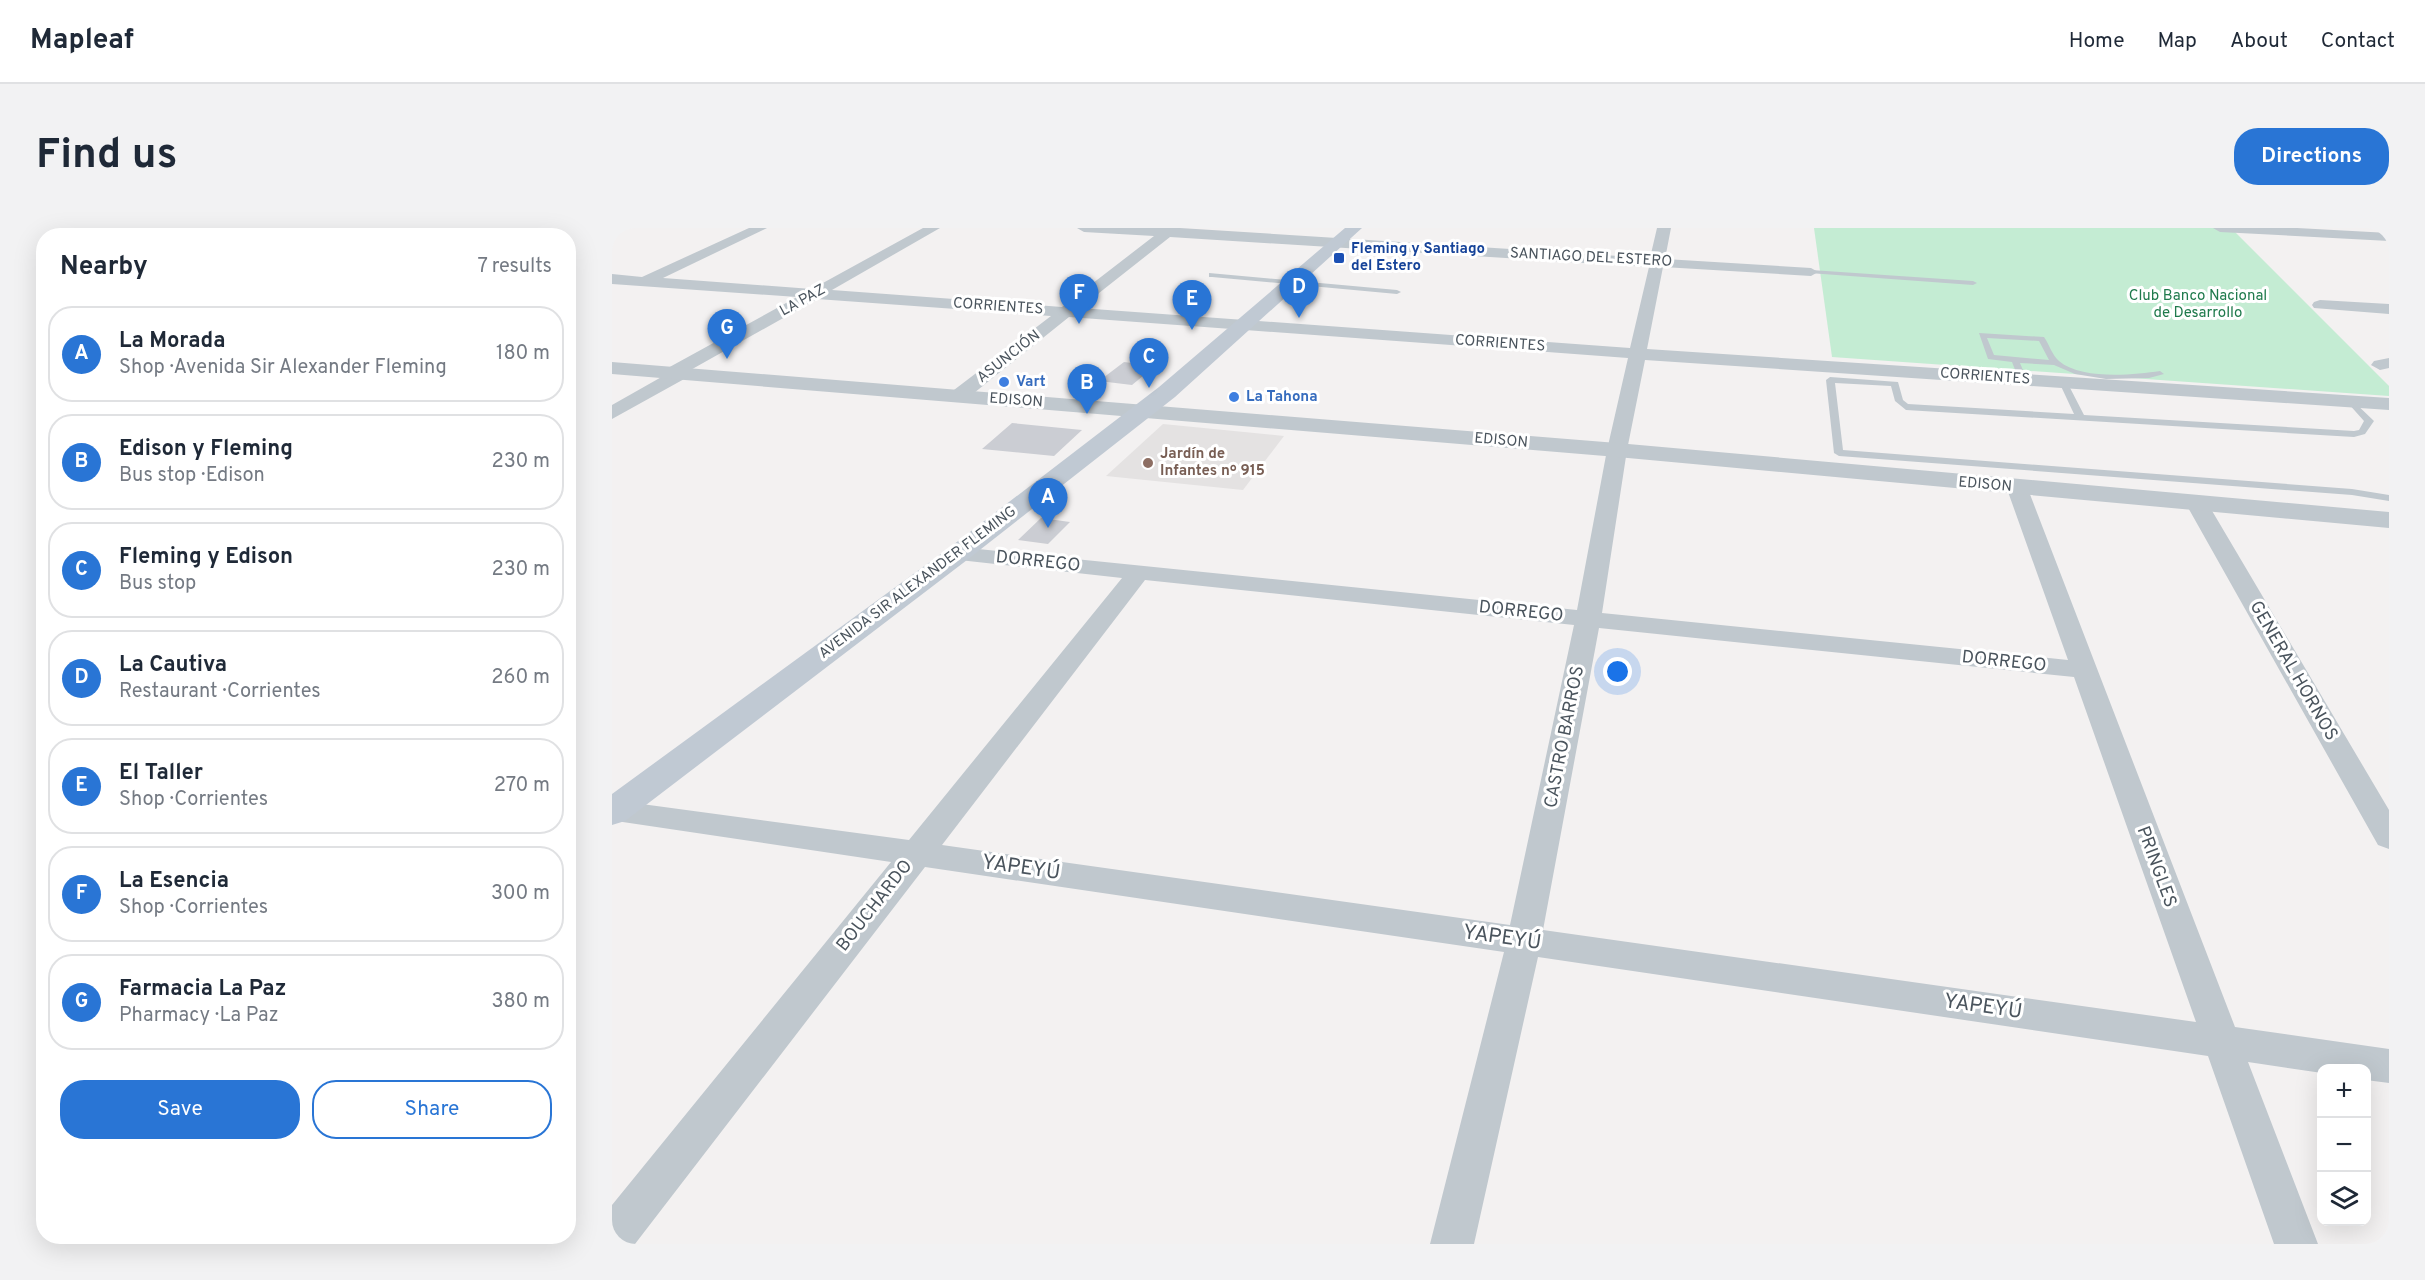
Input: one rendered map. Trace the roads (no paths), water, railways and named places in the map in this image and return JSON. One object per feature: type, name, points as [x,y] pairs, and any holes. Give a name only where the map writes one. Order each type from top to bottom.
[{"type":"main road","name":"AVENIDA SIR ALEXANDER FLEMING","points":[[614,811],[957,554],[1142,410],[1245,325],[1354,228]]},
{"type":"street","points":[[612,296],[760,228]]},
{"type":"street","name":"LA PAZ","points":[[612,413],[676,373],[933,228]]},
{"type":"street","name":"SANTIAGO DEL ESTERO","points":[[1084,228],[1170,230],[1338,243],[1811,272]]},
{"type":"street","name":"CASTRO BARROS","points":[[1452,1244],[1524,941],[1588,619],[1617,450],[1664,228]]},
{"type":"street","points":[[2220,228],[2389,237]]},
{"type":"street","name":"ASUNCIÓN","points":[[957,397],[1170,230]]},
{"type":"street","name":"CORRIENTES","points":[[612,279],[1637,354],[2389,404]]},
{"type":"street","points":[[2319,305],[2389,309]]},
{"type":"street","name":"EDISON","points":[[612,368],[1617,450],[2018,489],[2389,520]]},
{"type":"street","name":"PRINGLES","points":[[2018,489],[2296,1244]]},
{"type":"street","name":"GENERAL HORNOS","points":[[2197,504],[2389,837]]},
{"type":"street","name":"DORREGO","points":[[957,554],[2084,670]]},
{"type":"street","name":"BOUCHARDO","points":[[612,1239],[1139,573]]},
{"type":"street","name":"YAPEYÚ","points":[[614,811],[2389,1066]]},
{"type":"lane","points":[[1811,272],[1973,283]]},
{"type":"lane","points":[[1212,275],[1396,292]]},
{"type":"lane","points":[[2055,363],[2041,339],[1982,335],[1991,357],[2055,363],[2082,374],[2139,378],[2160,374]]},
{"type":"lane","points":[[2015,360],[2023,380]]},
{"type":"lane","points":[[2351,402],[2369,422],[2362,432],[2354,434],[1906,406],[1899,401],[1895,384],[1886,381],[1830,380],[1839,453],[2352,492],[2389,498]]},
{"type":"lane","points":[[2063,382],[2080,417]]},
{"type":"place","name":"Fleming y Santiago del Estero","points":[[1339,258]]},
{"type":"place","name":"La Cautiva","points":[[1299,318]]},
{"type":"place","name":"La Esencia","points":[[1079,324]]},
{"type":"place","name":"El Taller","points":[[1192,330]]},
{"type":"place","name":"Farmacia La Paz","points":[[727,359]]},
{"type":"place","name":"Vart","points":[[1004,382]]},
{"type":"place","name":"Fleming y Edison","points":[[1149,388]]},
{"type":"place","name":"La Tahona","points":[[1234,397]]},
{"type":"place","name":"Edison y Fleming","points":[[1087,414]]},
{"type":"place","name":"Jardín de Infantes nº 915","points":[[1148,463]]},
{"type":"place","name":"La Morada","points":[[1048,528]]},
{"type":"park label","name":"Club Banco Nacional de Desarrollo","points":[[2198,304]]}]
